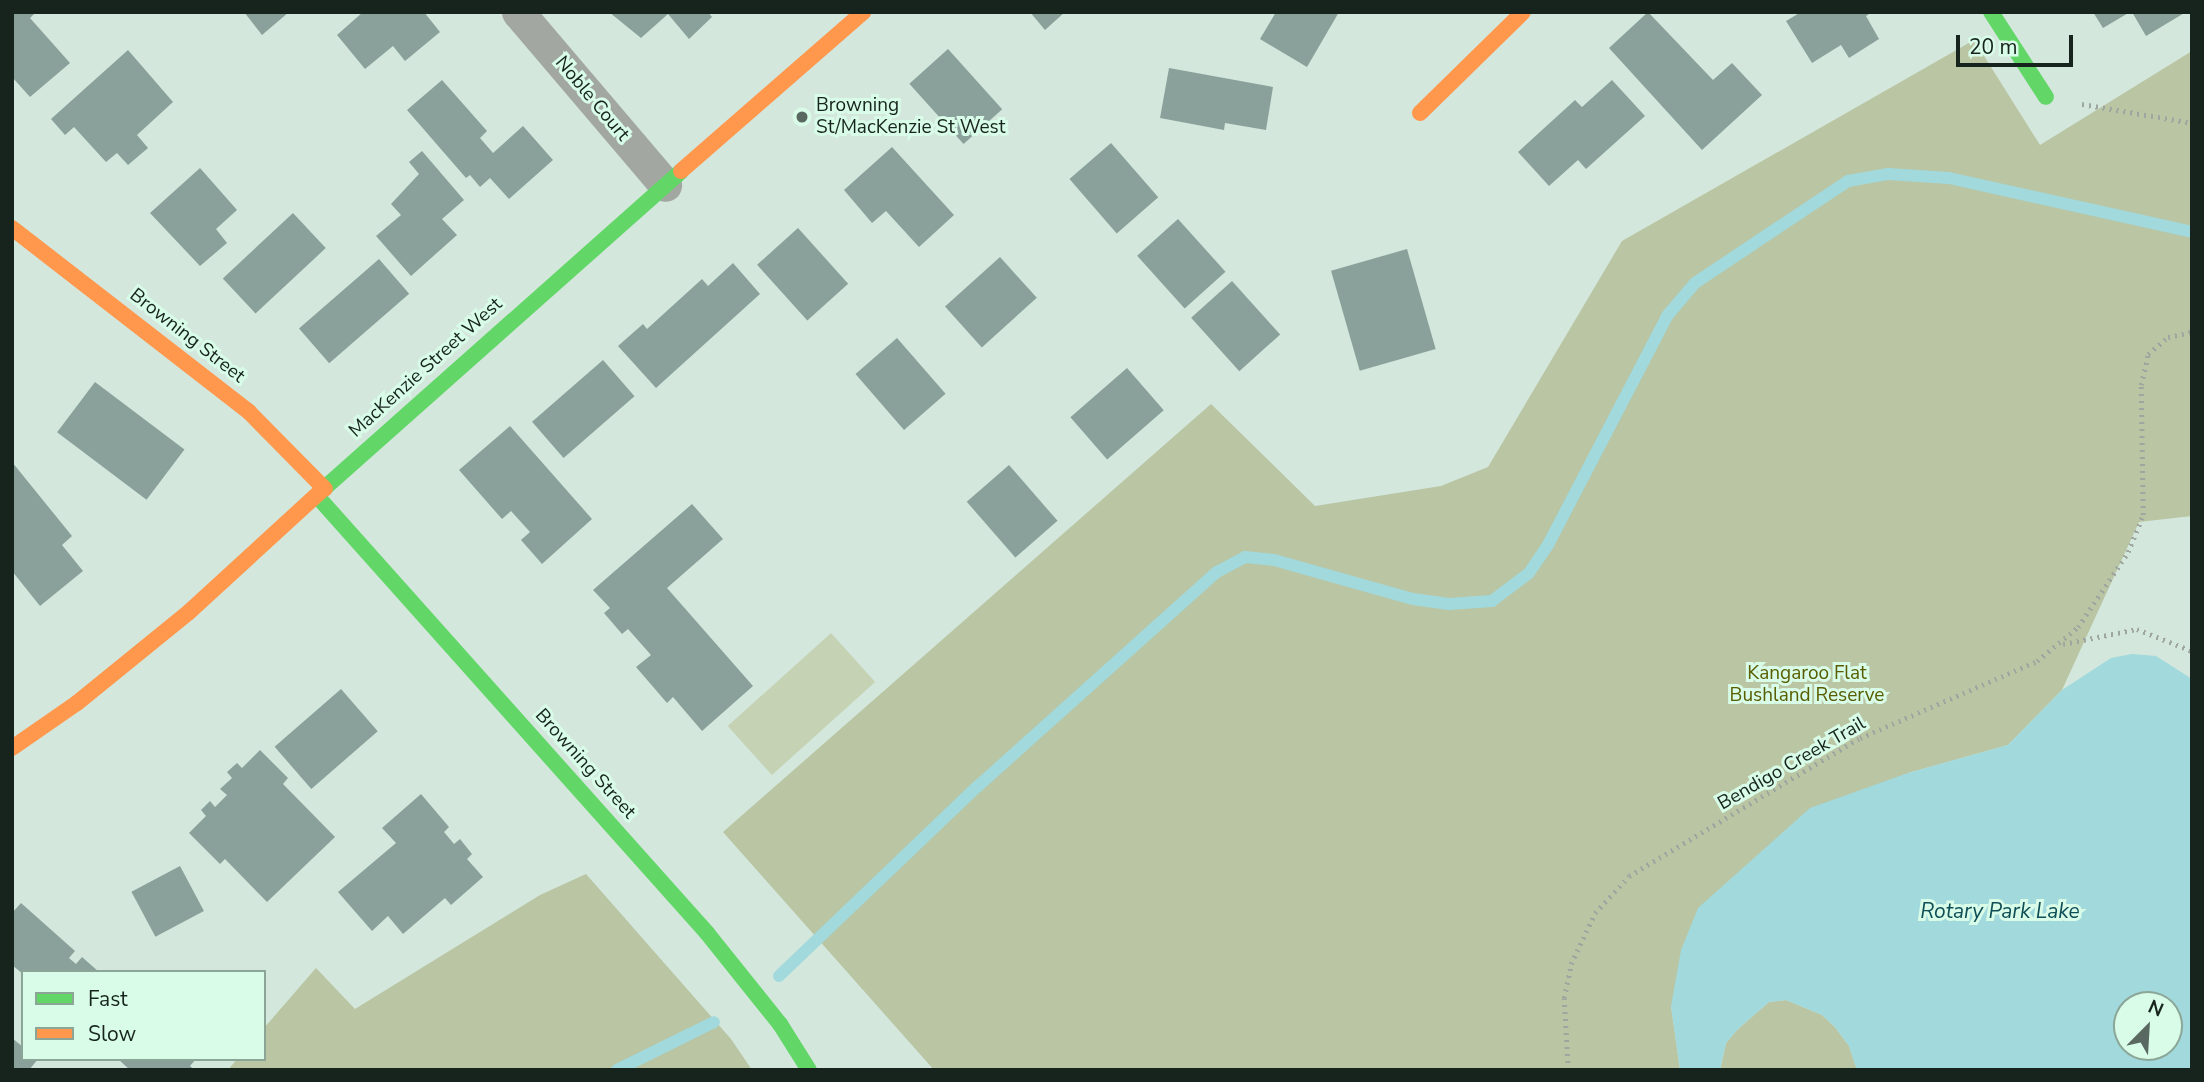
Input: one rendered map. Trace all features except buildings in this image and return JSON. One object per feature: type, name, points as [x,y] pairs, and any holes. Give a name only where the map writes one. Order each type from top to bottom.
[{"type":"street","name":"Noble Court","points":[[518,12],[666,185]]},
{"type":"street","name":"MacKenzie Street West","points":[[12,748],[128,664],[446,376],[863,12]]},
{"type":"street","points":[[1420,113],[1523,12]]},
{"type":"street","points":[[1991,12],[2046,97]]},
{"type":"street","name":"Browning Street","points":[[12,228],[242,405],[707,933],[780,1024],[809,1070]]},
{"type":"path","points":[[2046,97],[2192,123]]},
{"type":"path","name":"Bendigo Creek Trail","points":[[1568,1070],[1564,998],[1571,964],[1595,913],[1629,876],[1860,738],[2037,661],[2062,644],[2123,560],[2143,515],[2141,385],[2148,354],[2168,337],[2192,331]]},
{"type":"path","points":[[2062,644],[2137,629],[2192,650]]},
{"type":"green space","name":"Kangaroo Flat Bushland Reserve","points":[[1974,40],[2040,145],[2192,51],[2192,516],[2139,522],[2062,690],[2008,745],[1908,773],[1671,1006],[1680,1070],[934,1070],[723,832],[1211,404],[1315,506],[1441,486],[1488,467],[1622,241]]},
{"type":"green space","points":[[831,633],[875,682],[772,775],[728,726]]},
{"type":"green space","points":[[586,874],[731,1039],[752,1070],[228,1070],[235,1061],[266,1061],[266,1026],[316,968],[355,1009],[540,895]]},
{"type":"green space","points":[[1786,1000],[1822,1015],[1835,1027],[1849,1046],[1857,1070],[1720,1070],[1726,1043],[1738,1029],[1769,1002]]},
{"type":"water","name":"Rotary Park Lake","points":[[2132,654],[2156,656],[2192,679],[2192,1070],[1857,1070],[1849,1046],[1835,1027],[1822,1015],[1786,1000],[1769,1002],[1738,1029],[1726,1043],[1720,1070],[1680,1070],[1671,1006],[1681,950],[1698,908],[1810,808],[1908,773],[2008,745],[2062,690],[2111,658]]},
{"type":"waterway","points":[[779,976],[977,787],[1217,572],[1245,557],[1274,560],[1413,599],[1449,604],[1492,601],[1529,573],[1549,543],[1667,316],[1695,283],[1848,181],[1888,174],[1949,178],[2192,232]]},
{"type":"waterway","points":[[617,1070],[714,1022]]},
{"type":"traffic: fast","points":[[1991,12],[2046,97]]},
{"type":"traffic: fast","points":[[320,492],[681,171]]},
{"type":"traffic: fast","points":[[317,496],[707,933],[780,1024],[809,1070]]},
{"type":"traffic: slow","points":[[681,171],[863,12]]},
{"type":"traffic: slow","points":[[1420,113],[1523,12]]},
{"type":"traffic: slow","points":[[12,228],[249,412],[325,489]]},
{"type":"traffic: slow","points":[[12,748],[77,703],[189,612],[320,492]]},
{"type":"place","name":"Browning St/MacKenzie St West","points":[[802,117]]}]
